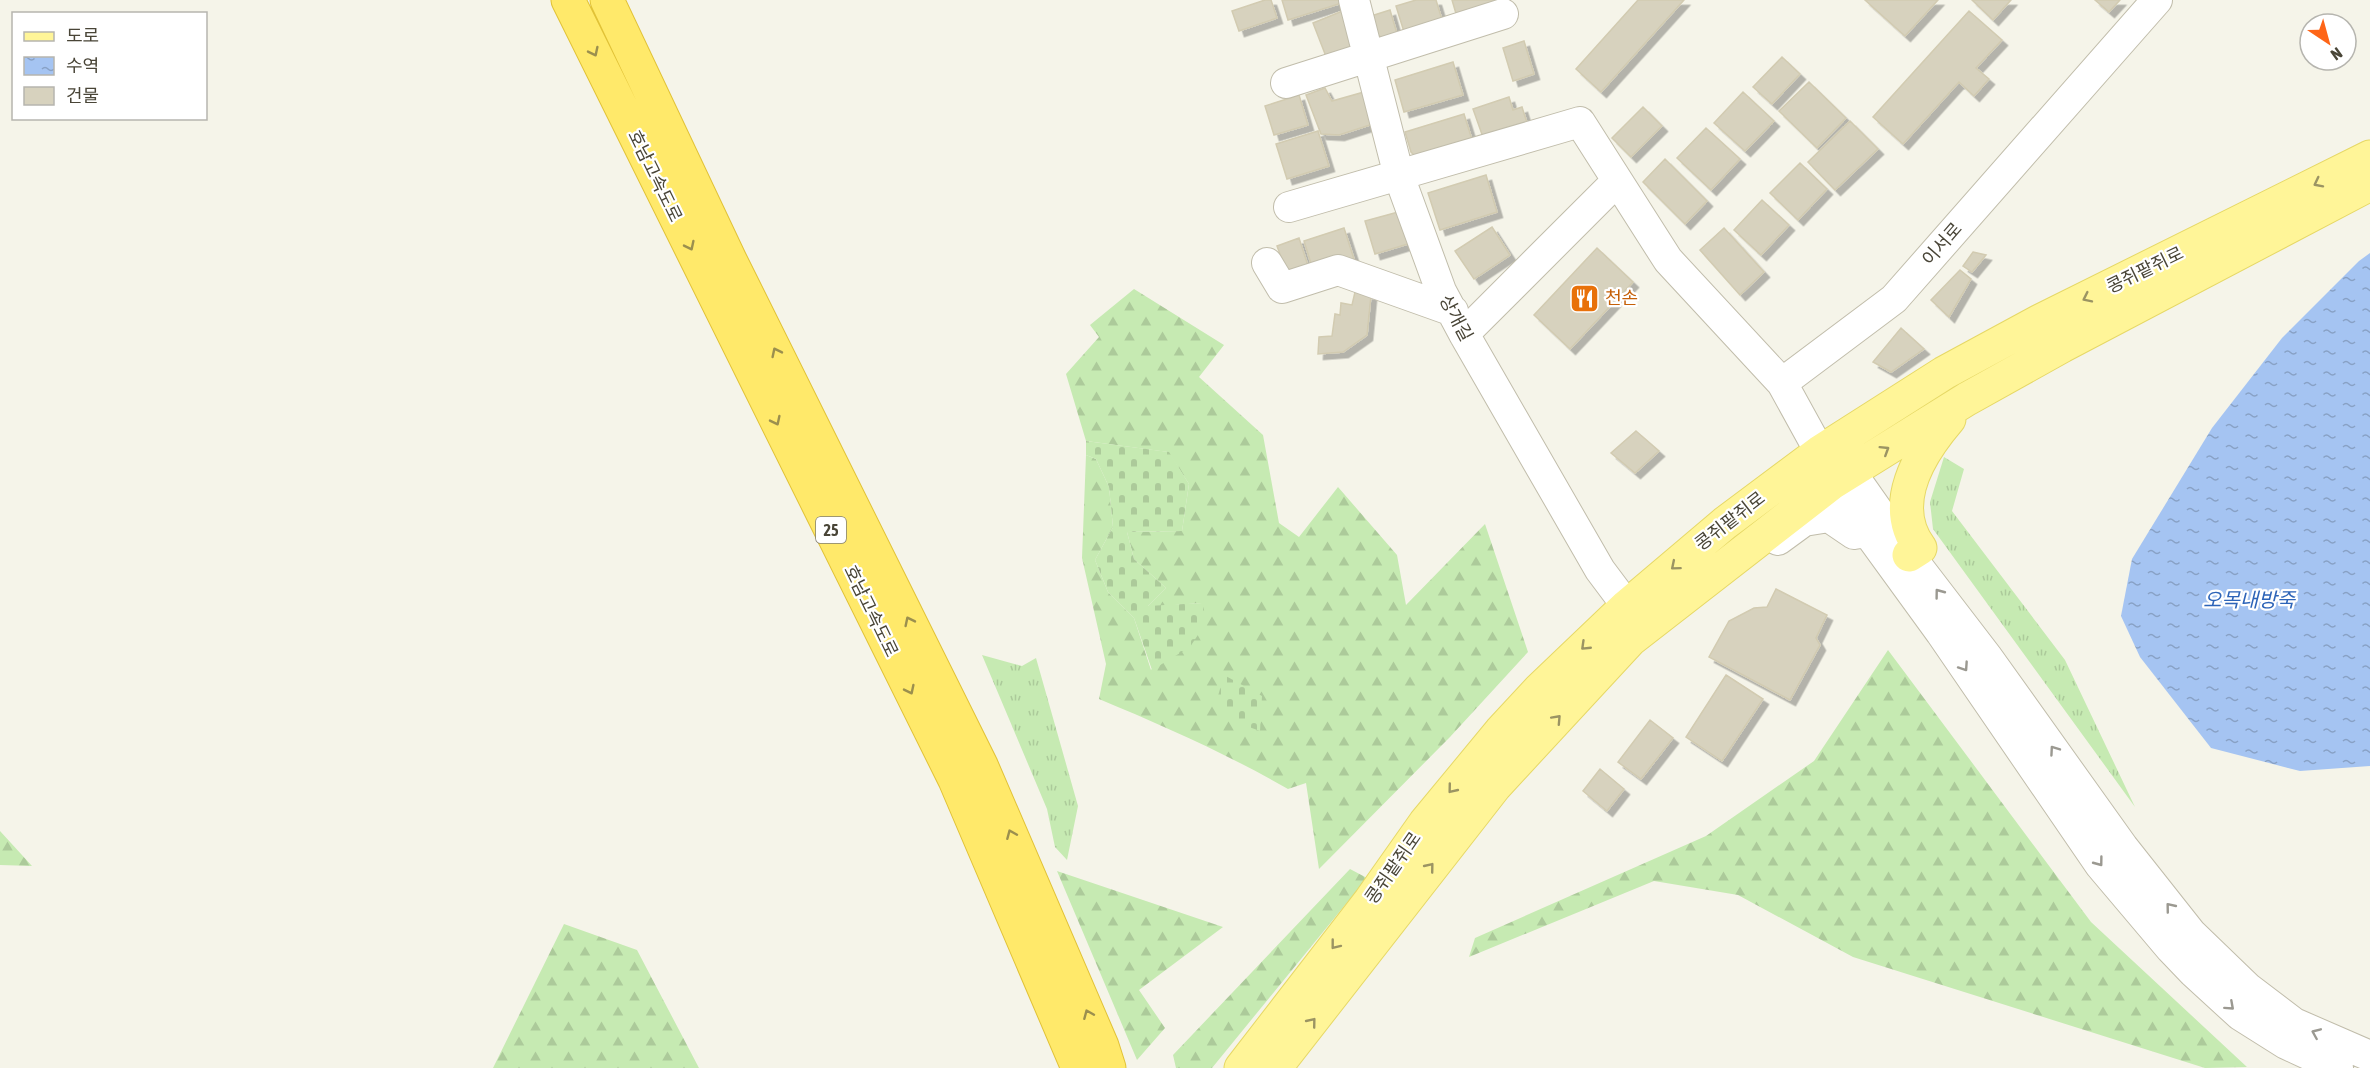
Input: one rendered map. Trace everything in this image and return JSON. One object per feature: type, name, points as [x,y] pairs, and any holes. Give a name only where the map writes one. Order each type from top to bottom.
[{"type":"highway","name":"호남고속도로","points":[[568,0],[955,780],[1078,1068]]},
{"type":"highway","name":"호남고속도로","points":[[607,0],[730,260],[981,765],[1102,1046],[1109,1068]]},
{"type":"main road","name":"콩쥐팥쥐로","points":[[1241,1068],[1370,901],[1425,823],[1494,738],[1539,690],[1627,606],[1725,523],[1820,452],[1944,373],[2040,321],[2370,157]]},
{"type":"main road","name":"콩쥐팥쥐로","points":[[1275,1068],[1495,786],[1630,640],[1841,477],[1967,399],[2062,346],[2370,184]]},
{"type":"main road","points":[[1909,555],[1920,548],[1912,538],[1905,502],[1918,459],[1934,436],[1967,399]]},
{"type":"street","name":"상개길","points":[[1354,0],[1399,176],[1441,291],[1600,570],[1627,606]]},
{"type":"street","name":"이서로","points":[[1782,383],[1894,299],[2157,0]]},
{"type":"street","points":[[1286,83],[1503,14]]},
{"type":"street","points":[[1289,207],[1580,122],[1668,260],[1782,383],[1820,452],[1909,555],[1988,658],[2084,817],[2100,865],[2171,949],[2240,1015],[2277,1039],[2338,1068]]},
{"type":"street","points":[[1267,263],[1282,288],[1338,270],[1458,323],[1617,181]]},
{"type":"street","points":[[1841,477],[1866,531],[1941,633],[2084,817],[2191,933],[2248,988],[2294,1023],[2370,1056]]},
{"type":"street","points":[[1665,612],[1688,615],[1749,563],[1804,521],[1829,517],[1854,534],[1866,531]]},
{"type":"green space","points":[[1134,289],[1224,345],[1199,377],[1263,435],[1279,523],[1299,537],[1338,487],[1397,555],[1406,605],[1485,524],[1528,652],[1450,737],[1319,869],[1306,783],[1288,789],[1195,741],[1099,699],[1106,664],[1082,558],[1086,455],[1096,459],[1109,487],[1113,527],[1095,560],[1108,592],[1134,618],[1151,670],[1202,603],[1147,607],[1166,588],[1134,559],[1127,532],[1182,531],[1189,484],[1168,452],[1086,441],[1066,374],[1099,337],[1090,325]]},
{"type":"green space","points":[[1086,441],[1169,452],[1189,484],[1182,531],[1127,532],[1134,559],[1166,588],[1148,606],[1202,603],[1207,621],[1190,647],[1152,670],[1134,618],[1108,592],[1095,560],[1113,527],[1109,487],[1096,459],[1086,455]]},
{"type":"green space","points":[[1944,457],[1964,469],[1952,511],[2065,660],[2135,807],[1933,529],[1930,502]]},
{"type":"green space","points":[[1888,650],[2091,922],[2247,1067],[2205,1068],[1853,957],[1738,895],[1654,881],[1469,957],[1475,938],[1706,836],[1814,761]]},
{"type":"green space","points":[[982,655],[1022,666],[1036,658],[1078,806],[1067,860],[1055,847],[1047,809]]},
{"type":"green space","points":[[1224,675],[1262,696],[1260,731],[1222,717],[1218,696]]},
{"type":"green space","points":[[0,831],[32,866],[0,865]]},
{"type":"green space","points":[[1350,869],[1367,878],[1212,1068],[1176,1068],[1173,1055]]},
{"type":"green space","points":[[1057,871],[1223,927],[1139,990],[1165,1028],[1137,1060]]},
{"type":"green space","points":[[564,924],[637,950],[699,1068],[493,1068]]},
{"type":"water","name":"오목내방죽","points":[[2370,253],[2370,766],[2300,771],[2211,748],[2140,657],[2121,616],[2132,559],[2212,428],[2282,338],[2359,261]]},
{"type":"building","points":[[1271,0],[1277,18],[1239,31],[1232,11]]},
{"type":"building","points":[[1282,0],[1345,0],[1345,2],[1288,20]]},
{"type":"building","points":[[1416,0],[1436,0],[1443,23],[1405,35],[1396,6]]},
{"type":"building","points":[[1452,0],[1493,0],[1495,6],[1457,17]]},
{"type":"building","points":[[1638,0],[1684,0],[1601,92],[1576,69]]},
{"type":"building","points":[[1865,0],[1938,0],[1905,36]]},
{"type":"building","points":[[1972,0],[2011,0],[1993,20]]},
{"type":"building","points":[[2095,0],[2120,0],[2109,12]]},
{"type":"building","points":[[1345,10],[1359,47],[1327,59],[1313,23]]},
{"type":"building","points":[[1390,10],[1398,37],[1388,40],[1377,35],[1371,16]]},
{"type":"building","points":[[1969,11],[2002,40],[1976,68],[1989,79],[1974,96],[1959,82],[1903,144],[1873,117]]},
{"type":"building","points":[[1524,41],[1534,74],[1513,81],[1503,48]]},
{"type":"building","points":[[1782,57],[1800,74],[1772,104],[1753,87]]},
{"type":"building","points":[[1453,62],[1463,95],[1404,112],[1395,80]]},
{"type":"building","points":[[1809,82],[1846,118],[1817,148],[1779,111]]},
{"type":"building","points":[[1325,88],[1332,101],[1364,92],[1376,123],[1339,135],[1321,134],[1306,95]]},
{"type":"building","points":[[1743,92],[1774,121],[1745,151],[1714,123]]},
{"type":"building","points":[[1299,95],[1308,125],[1274,135],[1265,106]]},
{"type":"building","points":[[1509,97],[1513,110],[1522,107],[1528,126],[1484,140],[1473,109]]},
{"type":"building","points":[[1643,107],[1662,126],[1631,157],[1612,138]]},
{"type":"building","points":[[1464,114],[1474,146],[1421,162],[1411,152],[1405,132]]},
{"type":"building","points":[[1850,121],[1878,149],[1835,190],[1808,162]]},
{"type":"building","points":[[1706,128],[1740,159],[1711,190],[1677,158]]},
{"type":"building","points":[[1318,131],[1329,166],[1287,179],[1276,144]]},
{"type":"building","points":[[1665,159],[1707,201],[1685,224],[1643,182]]},
{"type":"building","points":[[1800,163],[1827,189],[1798,220],[1770,193]]},
{"type":"building","points":[[1486,175],[1497,212],[1440,230],[1428,193]]},
{"type":"building","points":[[1762,200],[1789,225],[1761,255],[1734,230]]},
{"type":"building","points":[[1402,211],[1411,243],[1375,254],[1365,221]]},
{"type":"building","points":[[1492,227],[1510,255],[1474,279],[1455,251]]},
{"type":"building","points":[[1344,228],[1354,259],[1314,273],[1304,241]]},
{"type":"building","points":[[1724,228],[1764,272],[1740,295],[1700,250]]},
{"type":"building","points":[[1299,238],[1309,269],[1288,276],[1277,246]]},
{"type":"building","name":"천손","points":[[1597,248],[1633,282],[1570,349],[1534,315]]},
{"type":"building","points":[[1973,252],[1986,255],[1972,272],[1963,266]]},
{"type":"building","points":[[1960,270],[1971,279],[1949,317],[1931,300]]},
{"type":"building","points":[[1355,292],[1371,295],[1367,335],[1343,352],[1318,354],[1319,337],[1332,336],[1335,314],[1340,315],[1341,303],[1352,305]]},
{"type":"building","points":[[1901,328],[1924,349],[1891,372],[1873,362]]},
{"type":"building","points":[[1636,431],[1659,451],[1635,473],[1611,453]]},
{"type":"building","points":[[1776,589],[1827,615],[1816,638],[1820,645],[1790,700],[1709,657],[1729,621],[1754,608],[1767,607]]},
{"type":"building","points":[[1726,675],[1763,699],[1722,761],[1686,737]]},
{"type":"building","points":[[1650,720],[1673,738],[1641,779],[1618,762]]},
{"type":"building","points":[[1600,769],[1624,789],[1607,811],[1583,791]]},
{"type":"place","name":"천손","points":[[1584,298]]}]
